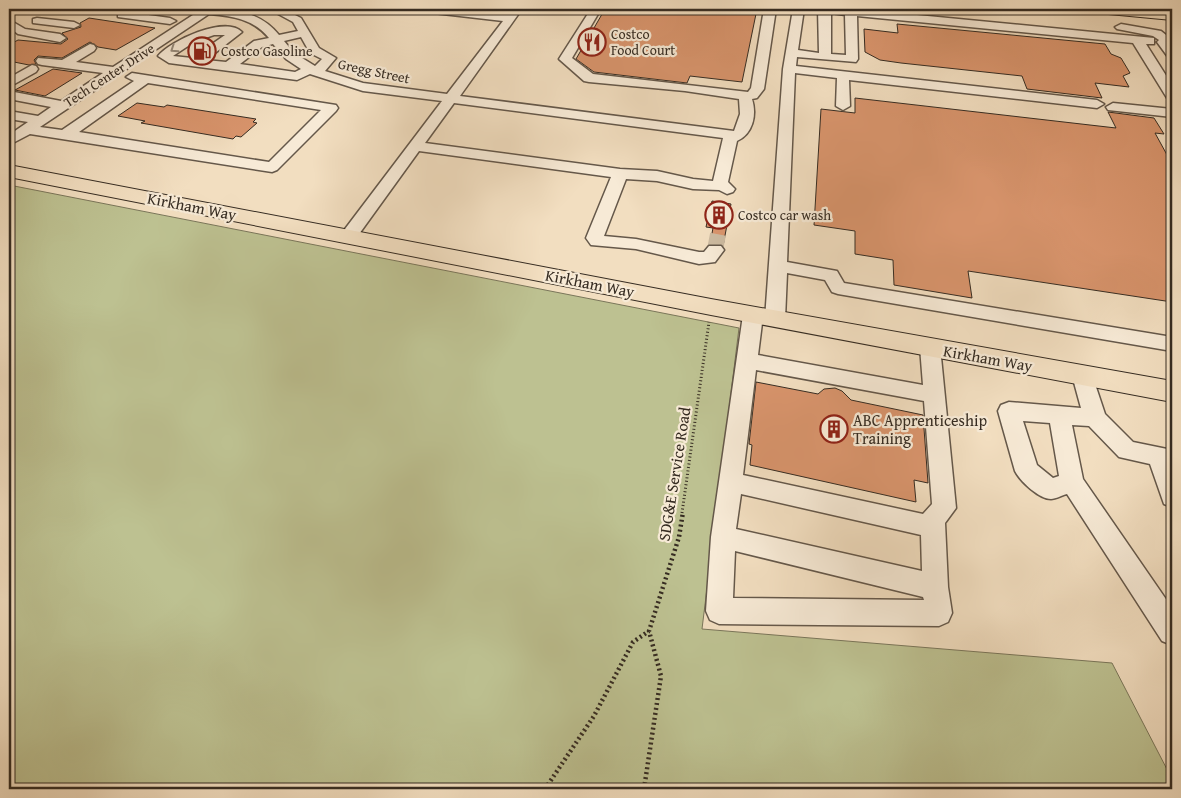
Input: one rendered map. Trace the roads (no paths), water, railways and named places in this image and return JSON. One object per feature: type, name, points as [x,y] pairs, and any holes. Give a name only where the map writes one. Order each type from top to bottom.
[{"type":"main road","points":[[1098,9],[1172,16]]},
{"type":"main road","name":"Kirkham Way","points":[[9,171],[711,307],[1172,392]]},
{"type":"street","points":[[13,30],[24,19],[46,9]]},
{"type":"street","points":[[133,9],[122,15],[170,21]]},
{"type":"street","name":"Gregg Street","points":[[192,9],[243,16],[261,23],[290,56],[314,70],[364,87],[737,136]]},
{"type":"street","points":[[248,35],[218,30],[203,32],[193,36],[164,56],[169,59],[297,76],[314,70],[330,58],[314,50],[297,20],[275,9]]},
{"type":"street","points":[[425,9],[514,14]]},
{"type":"street","points":[[596,9],[565,59],[589,78],[685,87],[744,96],[752,95],[757,89],[770,9]]},
{"type":"street","points":[[798,9],[790,69],[778,266],[764,317],[747,360],[723,537],[719,611],[939,613],[935,587],[932,519],[944,508],[930,347]]},
{"type":"street","points":[[825,57],[824,9],[1163,42]]},
{"type":"street","points":[[934,9],[1143,30],[1157,33],[1165,39],[1163,42],[1172,54]]},
{"type":"street","name":"Tech Center Drive","points":[[9,141],[208,10]]},
{"type":"street","points":[[792,53],[852,59],[851,12]]},
{"type":"street","points":[[348,237],[415,146],[452,100],[480,56],[514,14]]},
{"type":"street","points":[[24,19],[74,24]]},
{"type":"street","points":[[195,62],[236,32],[261,23]]},
{"type":"street","points":[[13,30],[60,38]]},
{"type":"street","points":[[229,66],[258,44],[275,38],[305,33]]},
{"type":"street","points":[[1137,40],[1172,95]]},
{"type":"street","points":[[64,64],[90,48]]},
{"type":"street","points":[[249,50],[269,71]]},
{"type":"street","points":[[9,83],[37,65],[64,64],[331,108],[272,167],[26,129]]},
{"type":"street","points":[[790,69],[1097,104]]},
{"type":"street","points":[[843,75],[843,106]]},
{"type":"street","points":[[68,134],[146,79]]},
{"type":"street","points":[[9,95],[64,105]]},
{"type":"street","points":[[415,146],[620,174],[657,176],[725,193],[738,140],[737,136],[744,128],[748,103],[744,96]]},
{"type":"street","points":[[1113,107],[1172,113]]},
{"type":"street","points":[[9,115],[40,120]]},
{"type":"street","points":[[620,174],[595,238],[597,241],[636,244],[685,256],[710,258],[715,250]]},
{"type":"street","points":[[778,266],[831,274],[838,288],[1172,344]]},
{"type":"street","points":[[747,360],[934,395]]},
{"type":"street","points":[[1082,375],[1095,418],[1127,450],[1165,458],[1172,497]]},
{"type":"street","points":[[1072,482],[1050,489],[1027,471],[1008,411],[1095,418]]},
{"type":"street","points":[[1059,415],[1072,482],[1172,631]]},
{"type":"street","points":[[731,482],[933,527]]},
{"type":"street","points":[[723,537],[935,587]]},
{"type":"tunnel","points":[[715,250],[724,203]]},
{"type":"place","name":"Costco Food Court","points":[[592,42]]},
{"type":"place","name":"Costco Gasoline","points":[[202,51]]},
{"type":"place","name":"Costco car wash","points":[[719,215]]},
{"type":"place","name":"ABC Apprenticeship Training","points":[[834,429]]}]
